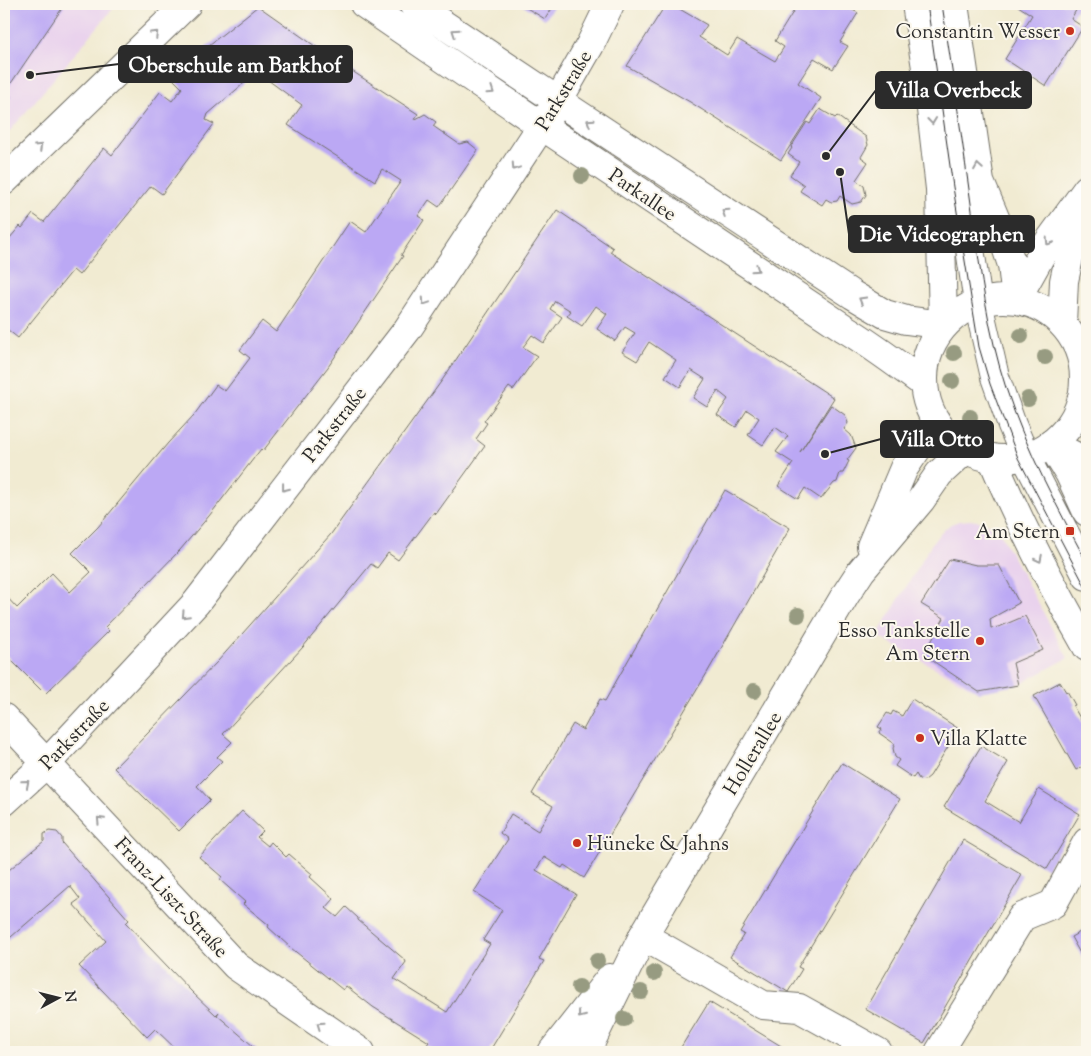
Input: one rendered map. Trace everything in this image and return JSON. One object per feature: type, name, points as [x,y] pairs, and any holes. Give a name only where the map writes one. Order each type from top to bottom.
[{"type":"street","points":[[4,181],[187,4]]},
{"type":"street","name":"Parkallee","points":[[364,4],[542,126],[872,345],[923,383]]},
{"type":"street","name":"Parkallee","points":[[413,4],[813,270],[885,314],[906,320],[943,325]]},
{"type":"street","name":"Parkstraße","points":[[4,802],[48,764],[196,603],[406,330],[558,101],[590,45],[610,4]]},
{"type":"street","points":[[916,4],[927,74],[940,189],[943,325]]},
{"type":"street","points":[[934,4],[978,303],[995,377],[1025,456],[1087,576]]},
{"type":"street","points":[[954,4],[980,182],[1012,265],[1016,300]]},
{"type":"street","points":[[942,224],[960,186]]},
{"type":"street","points":[[960,186],[993,213]]},
{"type":"street","points":[[1016,300],[1049,241],[1087,189]]},
{"type":"street","points":[[1062,323],[1064,281],[1074,234],[1087,203]]},
{"type":"street","points":[[1071,254],[1078,271],[1087,281]]},
{"type":"street","points":[[1016,300],[1035,305],[1062,323],[1077,348],[1083,369],[1085,396],[1077,414],[1066,429],[1051,444],[1025,456],[1005,459],[992,458],[965,450],[950,438],[936,421],[926,398],[923,383],[925,366],[931,346],[943,325],[978,303],[1016,300]]},
{"type":"street","name":"Hollerallee","points":[[586,1052],[643,936],[861,571],[904,468],[936,421]]},
{"type":"street","points":[[1051,444],[1087,462]]},
{"type":"street","points":[[1051,444],[1069,473],[1087,512]]},
{"type":"street","name":"Hollerallee","points":[[861,571],[921,500],[940,474],[965,450]]},
{"type":"street","points":[[992,458],[1017,515],[1052,586],[1087,647]]},
{"type":"street","name":"Franz-Liszt-Straße","points":[[4,718],[236,966],[360,1052]]},
{"type":"street","points":[[939,1052],[1022,917],[1053,904],[1087,842]]},
{"type":"street","points":[[643,936],[763,1005],[799,1008],[878,1052]]},
{"type":"street","name":"Hollerallee","points":[[552,1052],[643,936]]},
{"type":"shaded area","points":[[4,4],[117,4],[4,138]]},
{"type":"shaded area","points":[[970,520],[992,526],[1001,535],[1068,658],[1018,685],[979,692],[877,636],[940,533],[951,524]]},
{"type":"building","points":[[9,4],[65,4],[5,92],[11,96],[4,107],[4,11]]},
{"type":"building","points":[[520,4],[555,4],[545,19]]},
{"type":"building","points":[[666,4],[671,4],[707,25],[699,37],[727,55],[737,39],[775,61],[784,47],[775,41],[798,4],[842,4],[858,13],[840,42],[848,46],[833,69],[814,58],[798,83],[821,98],[781,160],[690,102],[627,66]]},
{"type":"building","points":[[1015,4],[1079,5],[1071,19],[1083,27],[1046,86],[1005,59],[1032,15]]},
{"type":"building","points":[[258,6],[332,58],[418,114],[414,120],[425,114],[436,122],[433,126],[459,144],[468,142],[478,150],[439,207],[429,200],[418,216],[424,220],[401,255],[403,256],[328,367],[263,451],[261,449],[180,550],[105,627],[109,631],[45,694],[4,653],[4,594],[17,608],[52,573],[70,592],[91,572],[72,553],[98,527],[168,443],[194,415],[216,385],[225,391],[250,358],[240,350],[262,321],[276,332],[350,221],[366,232],[401,181],[382,169],[375,181],[288,125],[302,105],[257,72],[208,114],[206,120],[214,124],[162,194],[151,186],[79,275],[73,270],[18,338],[8,330],[4,335],[4,245],[20,226],[22,228],[33,214],[44,222],[104,148],[112,155],[160,92],[172,101],[182,88],[170,76]]},
{"type":"building","points":[[820,109],[835,118],[837,116],[866,137],[868,145],[861,157],[868,162],[856,180],[864,186],[866,195],[861,202],[852,204],[840,196],[837,201],[831,202],[826,199],[822,205],[800,191],[804,185],[790,175],[799,162],[788,154],[791,147],[807,122],[810,124]]},
{"type":"building","points":[[557,210],[613,248],[610,252],[834,398],[800,452],[831,405],[845,415],[848,423],[844,429],[851,435],[856,448],[847,460],[849,461],[843,473],[840,473],[837,482],[821,499],[805,488],[798,499],[778,486],[793,463],[776,452],[788,436],[775,427],[763,445],[748,435],[759,418],[747,410],[736,427],[717,415],[728,399],[718,391],[707,407],[693,398],[705,379],[691,370],[680,387],[665,377],[676,360],[649,342],[637,361],[622,352],[635,333],[625,327],[615,341],[597,329],[607,314],[596,306],[582,326],[567,316],[571,311],[555,301],[550,309],[562,317],[544,343],[532,335],[523,347],[537,356],[513,390],[509,387],[484,421],[487,423],[476,439],[485,446],[436,514],[434,512],[398,560],[388,553],[377,568],[371,564],[303,647],[223,734],[232,742],[217,757],[222,761],[197,786],[210,800],[179,831],[114,768],[218,661],[331,534],[443,379]]},
{"type":"building","points":[[725,490],[790,528],[707,673],[584,878],[564,865],[562,868],[544,857],[536,870],[576,894],[539,959],[544,961],[489,1052],[437,1052],[426,1046],[429,1042],[373,1007],[346,986],[343,990],[291,948],[268,927],[269,925],[243,904],[245,902],[220,880],[222,877],[199,857],[242,811],[263,831],[257,837],[268,846],[271,842],[286,857],[289,854],[312,874],[310,877],[334,899],[326,908],[337,917],[346,907],[358,920],[405,960],[406,962],[394,979],[447,1012],[490,944],[483,940],[502,910],[474,892],[508,839],[500,833],[511,814],[538,831],[553,806],[532,794],[573,724],[583,730],[600,699],[605,701]]},
{"type":"building","points":[[950,559],[976,565],[999,565],[1019,603],[990,619],[991,628],[999,627],[1025,616],[1043,650],[1013,663],[1018,685],[979,692],[924,655],[944,618],[921,604]]},
{"type":"building","points":[[1060,682],[1075,705],[1073,706],[1087,730],[1087,764],[1076,770],[1034,696]]},
{"type":"building","name":"Villa Klatte","points":[[912,699],[959,729],[930,776],[925,780],[919,779],[916,774],[913,778],[895,766],[899,760],[895,757],[893,748],[895,744],[879,733],[882,729],[878,727],[887,713],[891,715],[893,711],[902,716]]},
{"type":"building","points":[[981,746],[1008,762],[985,801],[1019,822],[1039,789],[1080,814],[1047,869],[944,807]]},
{"type":"building","points":[[842,763],[900,799],[798,967],[802,969],[788,992],[730,957],[744,934],[740,932]]},
{"type":"building","points":[[49,831],[57,832],[62,838],[62,843],[129,920],[126,923],[192,992],[216,1015],[219,1012],[217,1015],[260,1052],[179,1052],[155,1029],[147,1037],[79,966],[106,941],[73,904],[80,899],[70,886],[4,943],[4,874],[44,841],[44,834]]},
{"type":"building","points":[[963,840],[1022,875],[924,1043],[865,1009]]},
{"type":"building","points":[[1087,928],[1087,966],[1071,937]]},
{"type":"building","points":[[709,1002],[786,1049],[784,1052],[678,1052]]},
{"type":"tram line","points":[[927,4],[953,187],[979,347],[990,384],[1018,458],[1087,590]]},
{"type":"tram line","points":[[942,4],[982,282],[994,346],[1006,388],[1023,433],[1053,499],[1087,563]]},
{"type":"place","name":"Constantin Wesser","points":[[1070,31]]},
{"type":"place","name":"Oberschule am Barkhof","points":[[30,75]]},
{"type":"place","name":"Villa Overbeck","points":[[826,156]]},
{"type":"place","name":"Die Videographen","points":[[840,172]]},
{"type":"place","name":"Villa Otto","points":[[825,454]]},
{"type":"place","name":"Am Stern","points":[[1070,531]]},
{"type":"place","name":"Esso Tankstelle Am Stern","points":[[980,641]]},
{"type":"place","name":"Villa Klatte","points":[[920,738]]},
{"type":"place","name":"Hüneke & Jahns","points":[[577,843]]}]
